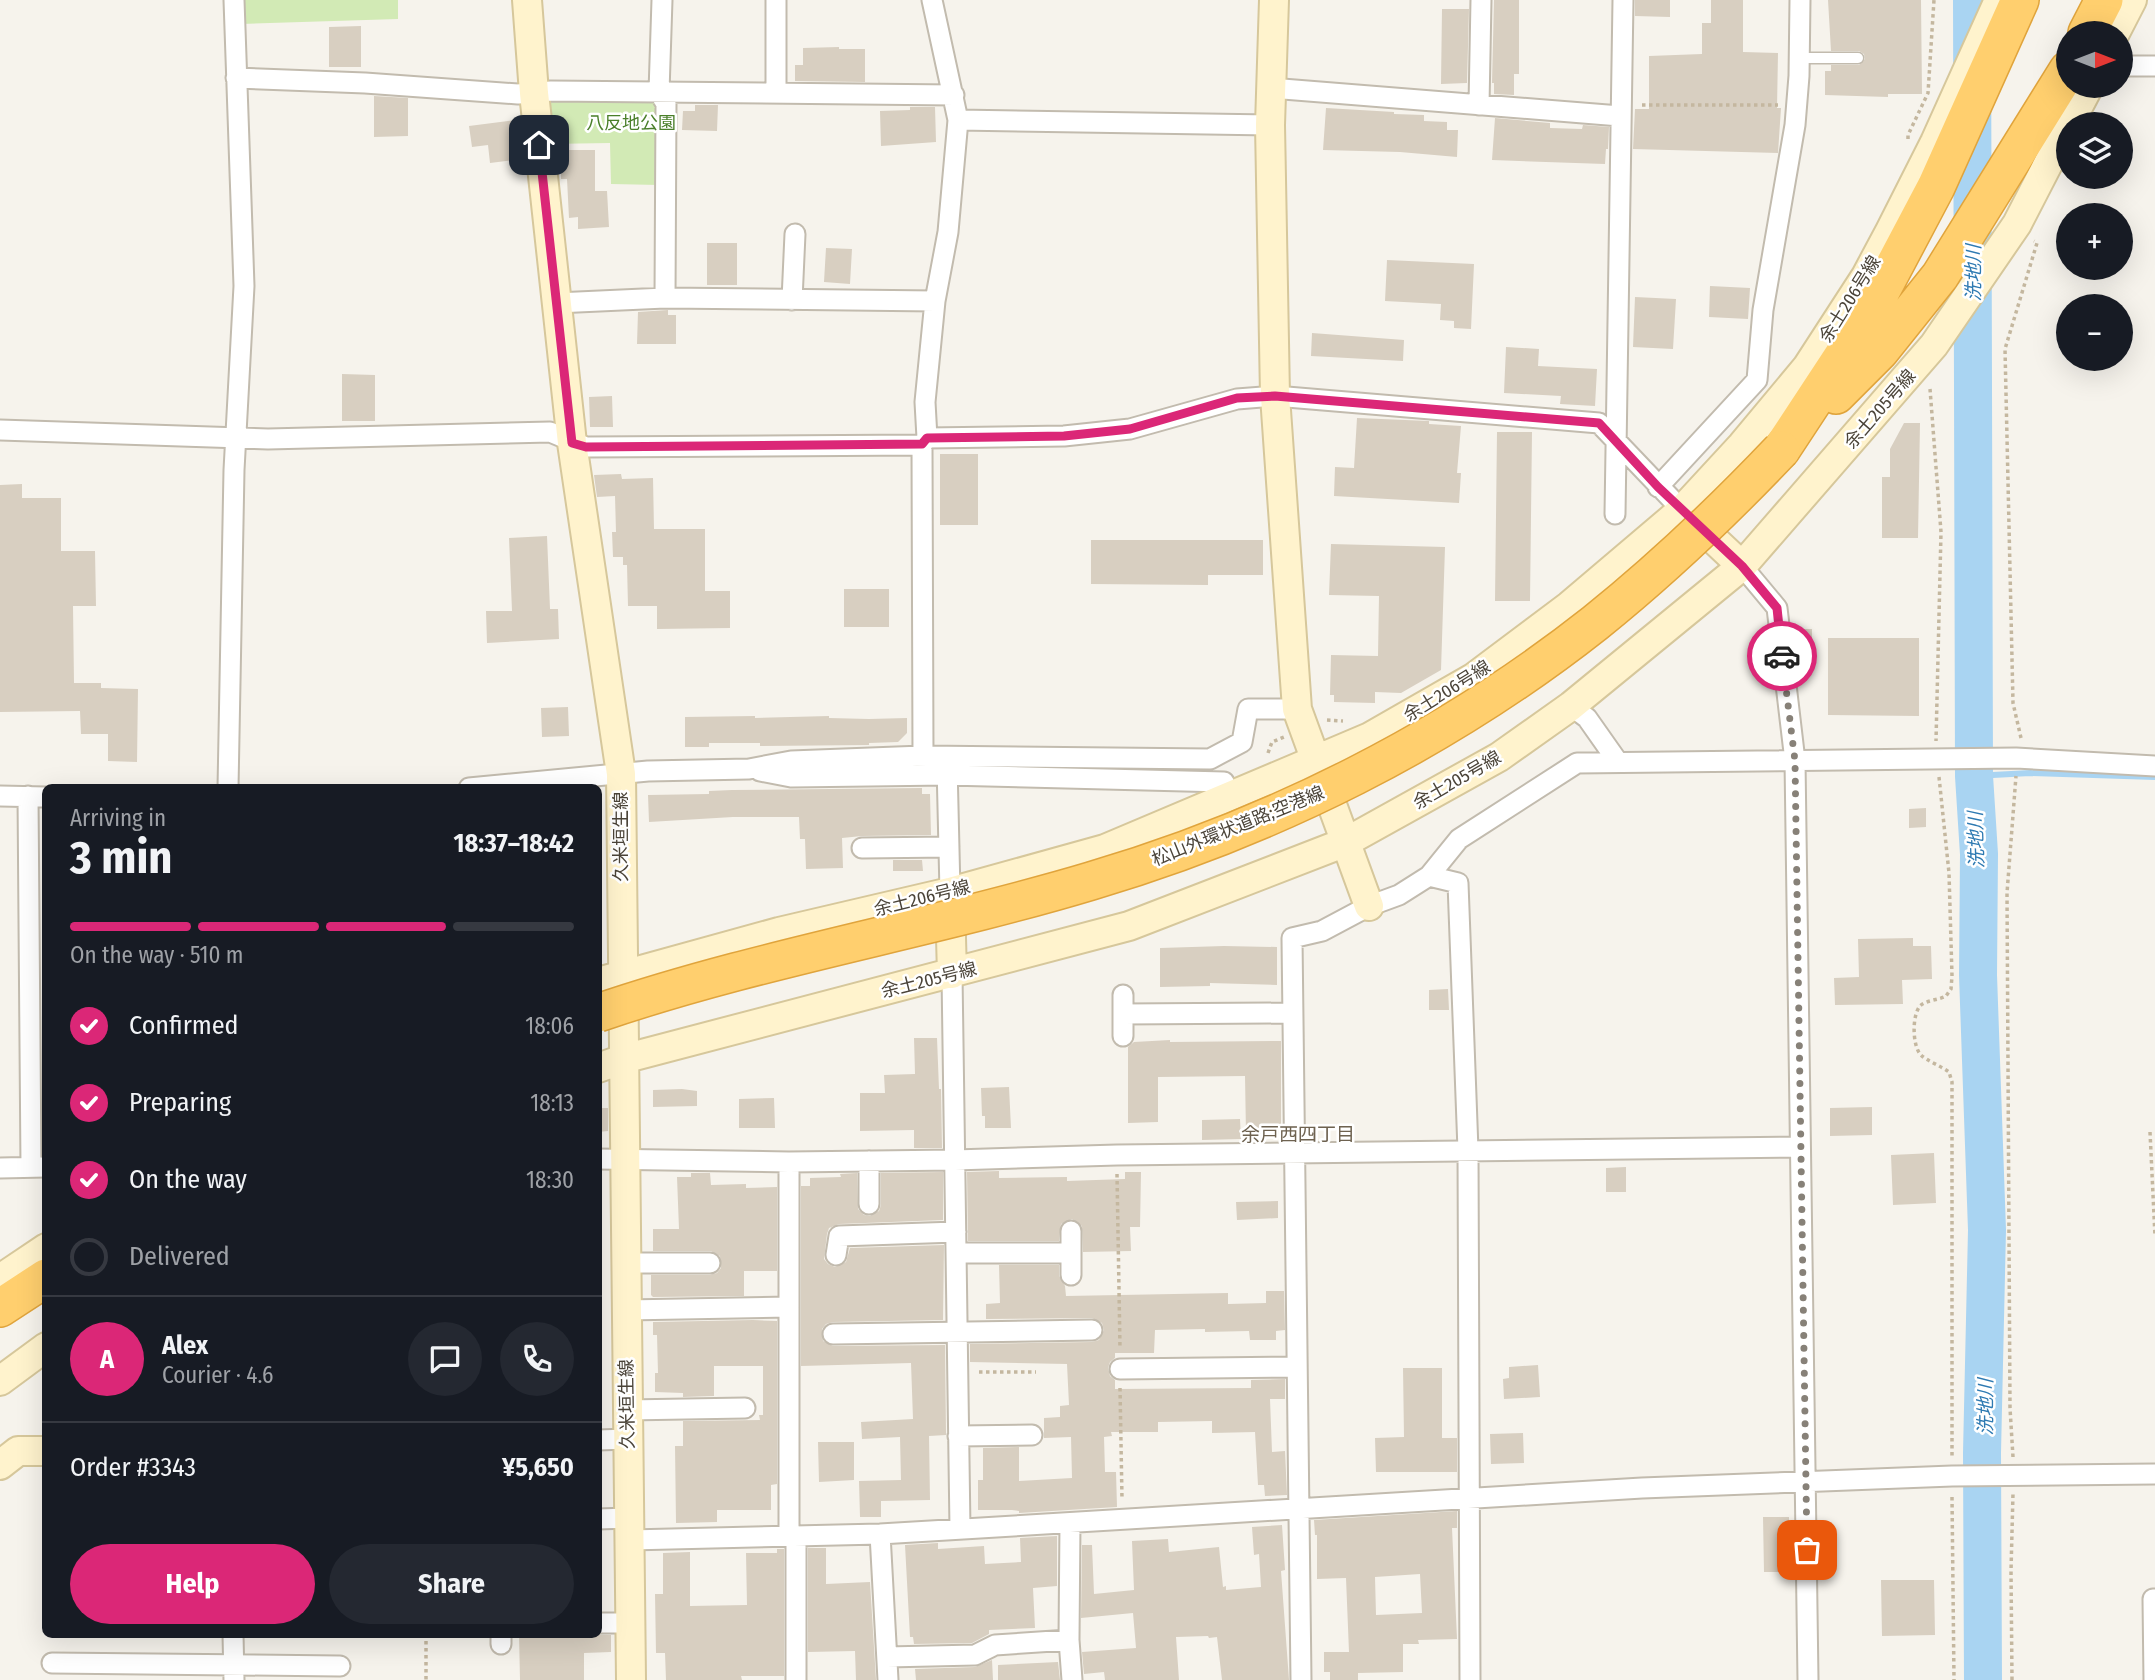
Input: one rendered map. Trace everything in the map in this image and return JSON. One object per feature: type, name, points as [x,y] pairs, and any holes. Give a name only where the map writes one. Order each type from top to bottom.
[{"type":"highway","points":[[1781,450],[1862,327],[1936,187],[2020,0]]},
{"type":"highway","points":[[2093,21],[2104,0]]},
{"type":"highway","points":[[1781,450],[1880,351],[1940,276],[2056,89]]},
{"type":"highway","name":"松山外環状道路;空港線","points":[[602,1012],[692,984],[1089,882],[1179,853],[1336,785],[1418,742],[1510,685],[1594,623],[1674,556],[1781,450]]},
{"type":"highway","points":[[0,1308],[42,1281]]},
{"type":"street","points":[[228,784],[235,437],[244,286],[234,0]]},
{"type":"street","name":"久米垣生線","points":[[527,0],[534,93],[572,443],[621,774],[610,978],[612,1160],[626,1263],[631,1680]]},
{"type":"street","points":[[662,0],[659,92],[666,104],[665,298]]},
{"type":"street","points":[[776,0],[776,93]]},
{"type":"street","points":[[923,756],[925,402],[935,301],[948,232],[958,120],[932,0]]},
{"type":"street","points":[[1274,0],[1270,125],[1275,396],[1300,719],[1369,906]]},
{"type":"street","points":[[1479,104],[1480,0]]},
{"type":"street","points":[[1615,514],[1623,0]]},
{"type":"street","points":[[1658,487],[1757,380],[1763,310],[1798,105],[1800,0]]},
{"type":"street","name":"余土206号線","points":[[610,978],[779,932],[950,892],[1105,849],[1370,737],[1473,678],[1569,606],[1682,510],[1807,367],[1866,276],[1929,154],[1998,0]]},
{"type":"street","points":[[2121,21],[2132,0]]},
{"type":"street","points":[[2133,66],[2155,66]]},
{"type":"street","points":[[236,78],[365,83],[518,94],[659,92],[954,95]]},
{"type":"street","points":[[1270,88],[1479,104],[1620,110]]},
{"type":"street","points":[[958,120],[1270,125]]},
{"type":"street","name":"余土205号線","points":[[611,1064],[1129,926],[1346,842],[1499,757],[1571,706],[1742,566],[1926,356],[2012,232],[2056,149]]},
{"type":"street","points":[[792,300],[795,234]]},
{"type":"street","points":[[556,303],[665,298],[935,301]]},
{"type":"street","points":[[0,430],[281,438],[550,432],[586,447],[924,441],[1064,436],[1130,429],[1237,398],[1275,396],[1599,423],[1658,487],[1742,566],[1777,608],[1795,761],[1808,1680]]},
{"type":"street","points":[[1571,706],[1587,718],[1618,762]]},
{"type":"street","points":[[749,769],[791,777],[947,766],[1210,759],[1242,742],[1248,709],[1300,719]]},
{"type":"street","points":[[512,784],[621,774],[749,769],[791,761],[923,756],[947,766],[1224,782]]},
{"type":"street","points":[[1301,1680],[1292,938],[1322,931],[1369,906],[1399,895],[1429,876],[1459,839],[1577,764],[2013,758],[2155,766]]},
{"type":"street","points":[[947,766],[956,1160],[960,1529]]},
{"type":"street","points":[[0,796],[37,797],[38,1167],[0,1168]]},
{"type":"street","points":[[862,848],[949,847]]},
{"type":"street","points":[[1429,876],[1458,883],[1468,1150],[1470,1680]]},
{"type":"street","points":[[1123,1035],[1123,1004],[1292,1013]]},
{"type":"street","points":[[612,1160],[789,1162],[1117,1155],[1800,1147]]},
{"type":"street","points":[[869,1161],[869,1204]]},
{"type":"street","points":[[789,1162],[796,1680]]},
{"type":"street","points":[[1071,1231],[1071,1275]]},
{"type":"street","points":[[835,1255],[839,1236],[956,1232]]},
{"type":"street","points":[[0,1279],[42,1251]]},
{"type":"street","points":[[956,1253],[1071,1254]]},
{"type":"street","points":[[626,1263],[710,1263]]},
{"type":"street","points":[[626,1310],[789,1307]]},
{"type":"street","points":[[1066,1311],[1066,1331]]},
{"type":"street","points":[[833,1334],[1092,1330]]},
{"type":"street","points":[[0,1381],[42,1350]]},
{"type":"street","points":[[1120,1369],[1296,1367]]},
{"type":"street","points":[[627,1410],[745,1408]]},
{"type":"street","points":[[958,1436],[1032,1435]]},
{"type":"street","points":[[602,1440],[628,1439]]},
{"type":"street","points":[[0,1465],[18,1451],[42,1451]]},
{"type":"street","points":[[602,1520],[629,1529],[792,1536],[880,1534],[1642,1488],[1955,1476],[2155,1474]]},
{"type":"street","points":[[1070,1522],[1069,1640],[1072,1680]]},
{"type":"street","points":[[880,1534],[888,1680]]},
{"type":"street","points":[[2154,1680],[2155,1599]]},
{"type":"street","points":[[602,1623],[631,1623]]},
{"type":"street","points":[[233,1638],[234,1672]]},
{"type":"street","points":[[887,1657],[975,1655],[995,1645],[1069,1640]]},
{"type":"street","points":[[52,1663],[234,1672],[340,1666]]},
{"type":"lane","points":[[1799,58],[1858,58]]},
{"type":"path","points":[[1929,154],[1908,152],[1908,135],[1928,93],[1934,0]]},
{"type":"path","points":[[1620,110],[1798,105]]},
{"type":"path","points":[[2012,232],[2037,243],[2005,349],[2013,703],[2022,736],[2013,758],[2007,893],[2012,1680]]},
{"type":"path","points":[[1926,356],[1941,532],[1941,758],[1949,873],[1952,975],[1951,989],[1946,996],[1925,1003],[1919,1008],[1915,1017],[1915,1036],[1917,1049],[1922,1056],[1950,1072],[1952,1082],[1954,1680]]},
{"type":"path","points":[[1262,760],[1272,742],[1300,719],[1345,721]]},
{"type":"path","points":[[2150,1132],[2155,1236]]},
{"type":"path","points":[[1117,1155],[1122,1519]]},
{"type":"path","points":[[957,1372],[1036,1372]]},
{"type":"path","points":[[426,1638],[426,1680]]},
{"type":"green space","points":[[239,0],[398,0],[398,19],[241,24]]},
{"type":"green space","name":"八反地公園","points":[[548,95],[656,97],[660,104],[659,185],[611,184],[610,143],[549,144]]},
{"type":"building","points":[[1494,0],[1519,0],[1519,74],[1514,74],[1514,95],[1494,94]]},
{"type":"building","points":[[1635,0],[1670,0],[1670,17],[1635,16]]},
{"type":"building","points":[[1711,0],[1743,0],[1743,52],[1778,53],[1777,108],[1781,108],[1778,153],[1633,149],[1635,109],[1649,109],[1649,56],[1702,54],[1702,23],[1711,23]]},
{"type":"building","points":[[1828,0],[1921,0],[1922,94],[1888,94],[1888,97],[1825,95],[1825,71],[1831,71],[1831,65],[1859,65],[1865,59],[1864,54],[1859,51],[1831,51]]},
{"type":"building","points":[[1442,9],[1469,9],[1467,83],[1441,84]]},
{"type":"building","points":[[361,26],[361,67],[329,67],[329,27]]},
{"type":"building","points":[[803,48],[865,49],[865,82],[795,81],[795,65],[803,65]]},
{"type":"building","points":[[374,96],[408,98],[408,136],[374,137]]},
{"type":"building","points":[[695,105],[718,105],[717,131],[682,130],[683,111],[695,111]]},
{"type":"building","points":[[910,107],[935,107],[936,142],[881,146],[880,111],[910,110]]},
{"type":"building","points":[[1326,108],[1424,115],[1424,121],[1447,122],[1447,130],[1458,130],[1457,157],[1323,150]]},
{"type":"building","points":[[1495,118],[1550,123],[1550,128],[1582,129],[1583,125],[1609,127],[1605,164],[1492,160]]},
{"type":"building","points":[[516,120],[521,159],[490,163],[488,145],[472,147],[469,126]]},
{"type":"building","points":[[561,150],[595,150],[595,191],[607,191],[609,227],[578,229],[578,217],[569,218],[567,179],[561,179]]},
{"type":"building","points":[[707,243],[737,243],[737,285],[707,285]]},
{"type":"building","points":[[826,248],[852,249],[850,284],[824,282]]},
{"type":"building","points":[[1387,260],[1474,264],[1471,329],[1454,328],[1454,321],[1440,320],[1441,304],[1385,301]]},
{"type":"building","points":[[1710,286],[1750,288],[1748,319],[1709,317]]},
{"type":"building","points":[[1635,297],[1676,299],[1673,349],[1633,347]]},
{"type":"building","points":[[668,310],[668,315],[676,315],[676,344],[637,344],[638,312]]},
{"type":"building","points":[[1312,333],[1404,340],[1403,361],[1311,356]]},
{"type":"building","points":[[1506,347],[1539,349],[1538,366],[1597,369],[1595,406],[1560,404],[1561,396],[1504,393]]},
{"type":"building","points":[[342,374],[375,375],[375,421],[342,421]]},
{"type":"building","points":[[612,396],[613,427],[590,427],[589,397]]},
{"type":"building","points":[[1357,418],[1429,421],[1429,424],[1461,426],[1457,473],[1461,473],[1459,503],[1334,496],[1335,467],[1354,468]]},
{"type":"building","points":[[1904,423],[1920,423],[1918,538],[1882,538],[1882,477],[1890,477],[1890,449]]},
{"type":"building","points":[[1497,432],[1532,432],[1530,601],[1495,601]]},
{"type":"building","points":[[940,454],[978,454],[978,525],[940,525]]},
{"type":"building","points":[[621,474],[622,479],[653,478],[654,529],[705,529],[705,591],[730,591],[730,628],[657,629],[657,606],[628,606],[627,565],[623,565],[623,557],[613,557],[612,532],[616,532],[615,496],[597,497],[594,475]]},
{"type":"building","points":[[22,484],[22,498],[61,498],[61,551],[95,551],[96,606],[73,606],[74,683],[101,683],[101,688],[138,689],[137,762],[108,761],[108,734],[81,734],[80,711],[0,712],[0,485]]},
{"type":"building","points":[[547,536],[550,609],[558,609],[559,639],[487,643],[486,611],[512,611],[509,538]]},
{"type":"building","points":[[1091,540],[1263,540],[1263,575],[1208,575],[1208,585],[1091,584]]},
{"type":"building","points":[[1331,544],[1445,547],[1441,670],[1401,693],[1375,692],[1375,703],[1334,702],[1334,695],[1330,695],[1331,655],[1378,656],[1379,596],[1329,595]]},
{"type":"building","points":[[844,589],[889,589],[889,627],[844,627]]},
{"type":"building","points":[[1793,629],[1812,629],[1812,649],[1794,650]]},
{"type":"building","points":[[1828,638],[1919,638],[1919,716],[1828,715]]},
{"type":"building","points":[[568,707],[569,736],[542,737],[541,708]]},
{"type":"building","points":[[685,717],[907,718],[907,733],[898,742],[869,745],[760,746],[760,743],[709,743],[709,747],[685,747]]},
{"type":"building","points":[[922,788],[922,794],[930,794],[931,835],[842,838],[843,868],[806,869],[805,839],[800,839],[799,817],[733,817],[649,822],[648,795],[709,794],[709,791],[732,790]]},
{"type":"building","points":[[1926,808],[1926,827],[1909,828],[1909,809]]},
{"type":"building","points":[[893,860],[922,860],[923,871],[893,871]]},
{"type":"building","points":[[1913,938],[1913,946],[1931,946],[1932,979],[1902,980],[1903,1004],[1835,1005],[1834,978],[1859,977],[1858,939]]},
{"type":"building","points":[[1277,947],[1277,985],[1210,983],[1210,986],[1160,987],[1160,948]]},
{"type":"building","points":[[1448,989],[1449,1010],[1429,1010],[1429,990]]},
{"type":"building","points":[[914,1038],[937,1038],[942,1148],[914,1148],[914,1130],[860,1131],[860,1093],[885,1093],[884,1075],[915,1074]]},
{"type":"building","points":[[1281,1041],[1281,1134],[1246,1134],[1245,1076],[1158,1077],[1158,1122],[1128,1123],[1128,1047],[1134,1042]]},
{"type":"building","points":[[1009,1087],[1011,1128],[985,1128],[981,1088]]},
{"type":"building","points":[[653,1090],[697,1091],[697,1106],[653,1107]]},
{"type":"building","points":[[774,1098],[775,1128],[739,1128],[739,1099]]},
{"type":"building","points":[[1872,1107],[1872,1135],[1830,1136],[1830,1108]]},
{"type":"building","points":[[602,1108],[608,1108],[608,1131],[602,1132]]},
{"type":"building","points":[[1240,1119],[1241,1139],[1202,1140],[1202,1120]]},
{"type":"building","points":[[1934,1153],[1936,1203],[1893,1205],[1891,1155]]},
{"type":"building","points":[[1626,1167],[1626,1192],[1606,1192],[1606,1168]]},
{"type":"building","points":[[999,1171],[999,1178],[1067,1177],[1067,1181],[1125,1179],[1125,1172],[1141,1172],[1140,1227],[1130,1227],[1131,1251],[1083,1252],[1082,1226],[1072,1219],[1061,1224],[1059,1241],[968,1241],[967,1172]]},
{"type":"building","points":[[943,1172],[943,1220],[839,1224],[829,1228],[827,1234],[824,1259],[835,1267],[846,1262],[850,1248],[944,1245],[943,1320],[833,1322],[822,1329],[823,1341],[833,1346],[945,1345],[946,1435],[929,1436],[930,1500],[881,1501],[881,1517],[860,1517],[859,1481],[901,1480],[900,1437],[862,1439],[861,1422],[913,1419],[911,1363],[801,1366],[801,1186],[810,1186],[810,1178],[841,1177],[840,1174],[857,1173],[858,1209],[864,1215],[870,1216],[879,1211],[881,1205],[881,1173]]},
{"type":"building","points":[[691,1173],[710,1173],[711,1185],[777,1187],[777,1271],[744,1271],[744,1296],[651,1295],[651,1275],[710,1275],[721,1268],[720,1256],[711,1251],[653,1251],[653,1229],[679,1229],[677,1177],[691,1177]]},
{"type":"building","points":[[1278,1201],[1278,1218],[1237,1220],[1236,1202]]},
{"type":"building","points":[[999,1265],[1059,1265],[1059,1276],[1065,1286],[1066,1296],[1228,1293],[1228,1304],[1266,1303],[1266,1291],[1284,1291],[1285,1330],[1276,1331],[1276,1340],[1250,1340],[1249,1331],[1155,1330],[1154,1353],[1115,1353],[1115,1358],[1108,1368],[1110,1376],[1115,1380],[1115,1389],[1251,1388],[1251,1380],[1285,1379],[1285,1399],[1270,1399],[1272,1452],[1285,1451],[1287,1495],[1265,1496],[1264,1485],[1258,1485],[1255,1432],[1212,1433],[1212,1421],[1158,1422],[1158,1432],[1111,1432],[1112,1436],[1104,1437],[1105,1472],[1116,1472],[1117,1507],[1019,1513],[1012,1510],[978,1510],[978,1480],[983,1480],[983,1448],[1019,1447],[1019,1481],[1072,1478],[1071,1437],[1044,1438],[1044,1418],[1060,1417],[1060,1406],[1069,1405],[1067,1364],[970,1362],[970,1344],[1092,1342],[1099,1340],[1104,1330],[1102,1323],[1092,1318],[986,1319],[986,1304],[1000,1303]]},
{"type":"building","points":[[777,1321],[777,1484],[771,1485],[771,1510],[717,1510],[717,1522],[676,1523],[675,1446],[683,1446],[683,1421],[760,1420],[759,1415],[763,1415],[763,1366],[714,1366],[714,1396],[683,1397],[683,1393],[655,1392],[655,1373],[658,1373],[657,1335],[653,1335],[653,1322]]},
{"type":"building","points":[[1538,1365],[1540,1397],[1504,1399],[1503,1379],[1509,1378],[1509,1367]]},
{"type":"building","points":[[1403,1368],[1442,1368],[1442,1438],[1457,1438],[1457,1472],[1376,1472],[1375,1438],[1404,1437]]},
{"type":"building","points":[[1523,1433],[1524,1463],[1491,1464],[1490,1434]]},
{"type":"building","points":[[818,1442],[854,1442],[854,1480],[819,1482]]},
{"type":"building","points":[[1457,1511],[1457,1528],[1452,1528],[1457,1639],[1418,1640],[1419,1644],[1403,1644],[1403,1672],[1358,1673],[1358,1680],[1330,1680],[1330,1672],[1324,1672],[1324,1652],[1349,1652],[1346,1578],[1317,1579],[1317,1535],[1314,1520]],"holes":[[[1420,1574],[1422,1613],[1376,1615],[1375,1577]]]},
{"type":"building","points":[[1763,1517],[1789,1517],[1790,1572],[1764,1572]]},
{"type":"building","points":[[1282,1525],[1285,1570],[1281,1571],[1289,1680],[1222,1680],[1217,1637],[1208,1636],[1176,1637],[1179,1680],[1105,1680],[1104,1672],[1084,1674],[1082,1652],[1136,1648],[1133,1613],[1081,1618],[1082,1545],[1092,1545],[1094,1594],[1134,1590],[1132,1541],[1168,1539],[1169,1552],[1219,1547],[1223,1587],[1226,1586],[1226,1590],[1261,1587],[1259,1554],[1254,1555],[1252,1527]]},
{"type":"building","points":[[1057,1536],[1057,1586],[1033,1588],[1035,1628],[989,1630],[989,1634],[972,1643],[914,1644],[913,1637],[910,1637],[905,1545],[938,1543],[938,1549],[984,1546],[985,1564],[1021,1562],[1020,1538]]},
{"type":"building","points":[[808,1548],[826,1548],[826,1584],[870,1582],[876,1680],[856,1680],[855,1651],[808,1652]]},
{"type":"building","points":[[777,1549],[784,1549],[784,1676],[741,1676],[742,1680],[666,1680],[665,1653],[656,1653],[655,1594],[663,1594],[663,1553],[690,1552],[690,1606],[747,1605],[746,1553],[777,1553]]},
{"type":"building","points":[[1881,1580],[1934,1580],[1935,1635],[1882,1636]]},
{"type":"building","points":[[602,1635],[611,1635],[611,1652],[584,1653],[584,1680],[520,1680],[519,1638],[602,1638]]},
{"type":"building","points":[[992,1660],[993,1680],[916,1680],[915,1669],[975,1667]]},
{"type":"building","points":[[1058,1662],[1060,1680],[998,1680],[998,1665]]},
{"type":"waterway","name":"洗地川","points":[[1972,0],[1974,776],[1979,854],[1978,975],[1987,1230],[1982,1453],[1983,1680]]},
{"type":"waterway","points":[[1974,776],[2030,773],[2155,777]]},
{"type":"way so far","points":[[1782,656],[1795,761],[1807,1550]]},
{"type":"district","name":"余戸西四丁目","points":[[1298,1134]]},
{"type":"route","points":[[539,145],[572,443],[586,447],[922,444],[927,438],[1064,436],[1130,429],[1237,398],[1275,396],[1599,423],[1658,487],[1742,566],[1777,608],[1782,656]]}]
